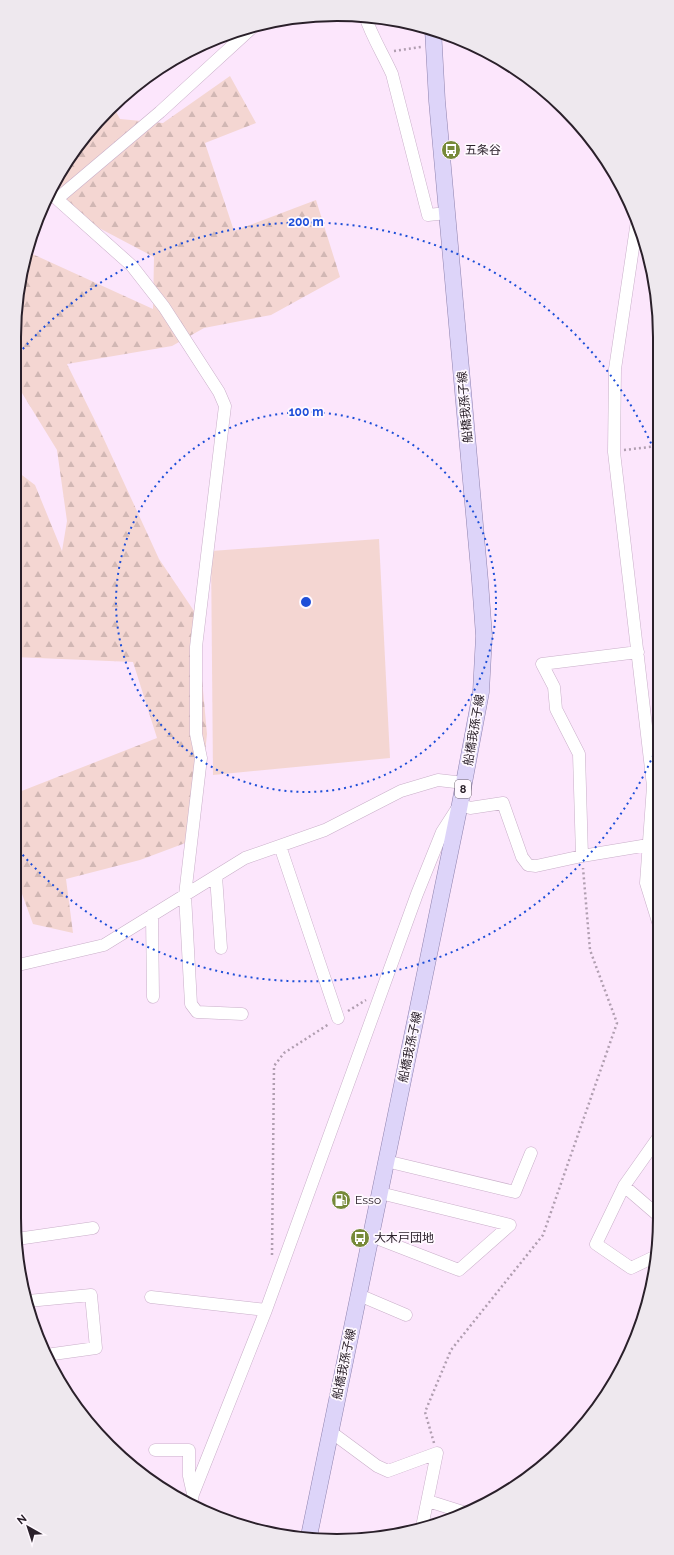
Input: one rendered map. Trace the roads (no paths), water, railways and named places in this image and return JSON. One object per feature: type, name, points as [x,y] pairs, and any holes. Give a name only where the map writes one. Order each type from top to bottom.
[{"type":"main road","name":"船橋我孫子線","points":[[310,1532],[460,804],[481,692],[484,636],[433,36]]},
{"type":"street","points":[[367,23],[371,34],[382,52],[392,74],[428,215],[447,213]]},
{"type":"street","points":[[242,1014],[197,1012],[191,1004],[185,895],[201,758],[196,734],[196,647],[225,406],[219,392],[164,307],[132,266],[57,199],[160,112],[244,35]]},
{"type":"street","points":[[635,233],[615,370],[614,452],[653,762]]},
{"type":"street","points":[[582,856],[579,754],[556,709],[554,688],[542,664],[638,652]]},
{"type":"street","points":[[21,964],[104,946],[245,858],[325,830],[401,791],[438,780],[464,783]]},
{"type":"street","points":[[192,1499],[266,1310],[417,894],[442,832],[460,804],[470,808],[503,803],[522,858],[528,866],[536,866],[582,856],[648,845]]},
{"type":"street","points":[[653,807],[648,845],[646,883],[653,906]]},
{"type":"street","points":[[280,846],[338,1018]]},
{"type":"street","points":[[216,876],[221,948]]},
{"type":"street","points":[[152,915],[152,996]]},
{"type":"street","points":[[650,1259],[630,1268],[596,1244],[624,1186],[653,1145]]},
{"type":"street","points":[[386,1161],[515,1192],[531,1153]]},
{"type":"street","points":[[624,1186],[653,1211]]},
{"type":"street","points":[[371,1236],[459,1270],[510,1225],[380,1193]]},
{"type":"street","points":[[22,1238],[93,1228]]},
{"type":"street","points":[[32,1301],[91,1295],[96,1348],[52,1354]]},
{"type":"street","points":[[359,1295],[406,1315]]},
{"type":"street","points":[[150,1297],[266,1310]]},
{"type":"street","points":[[331,1432],[377,1466],[388,1471],[437,1453],[423,1522]]},
{"type":"street","points":[[155,1450],[189,1450],[189,1476],[192,1498]]},
{"type":"street","points":[[428,1500],[459,1510]]},
{"type":"place","name":"五条谷","points":[[451,150]]},
{"type":"place","name":"Esso","points":[[341,1200]]},
{"type":"place","name":"大木戸団地","points":[[360,1238]]}]
